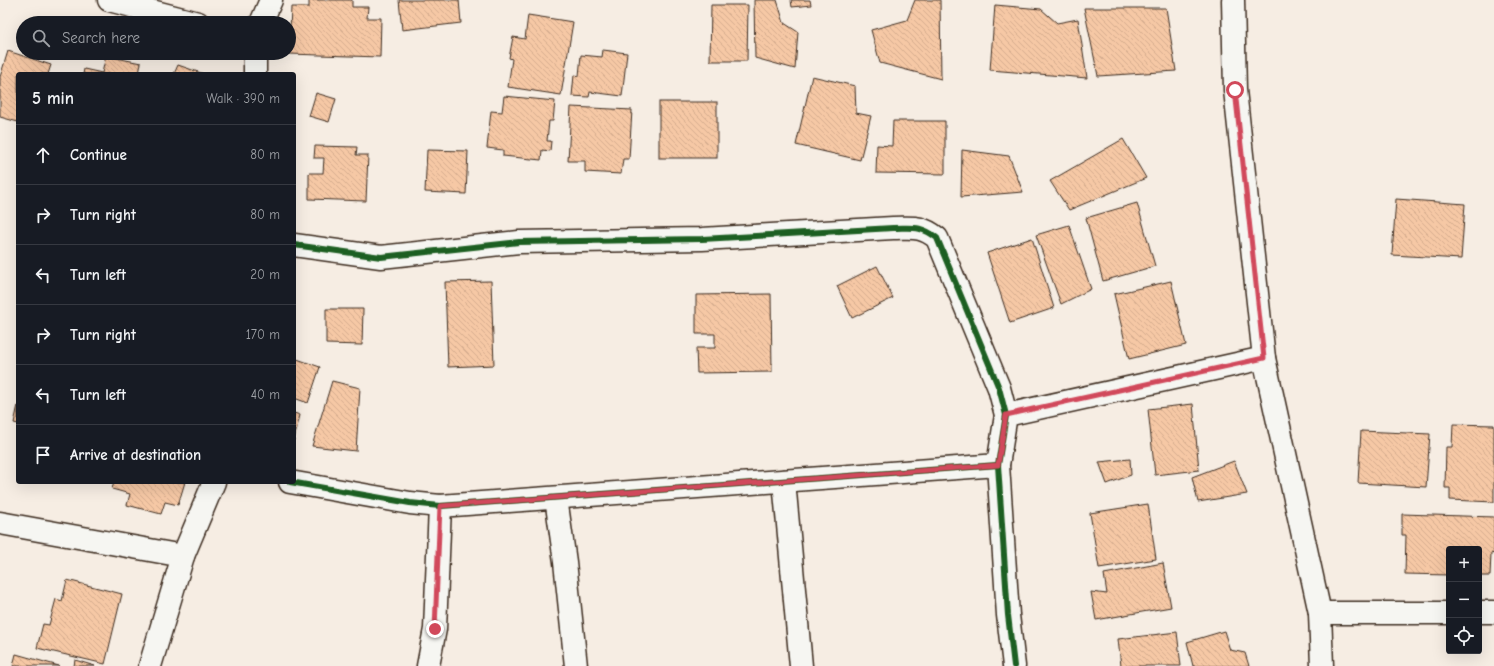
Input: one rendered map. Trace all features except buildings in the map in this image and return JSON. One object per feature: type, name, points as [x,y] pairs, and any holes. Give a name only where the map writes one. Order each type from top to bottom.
[{"type":"street","points":[[109,0],[171,16]]},
{"type":"street","points":[[264,16],[271,0]]},
{"type":"street","points":[[1233,0],[1235,90],[1264,358],[1320,613],[1322,666]]},
{"type":"street","points":[[255,60],[255,72]]},
{"type":"street","points":[[296,245],[381,258],[519,242],[702,239],[892,228],[922,228],[929,232],[937,238],[999,388],[1006,415],[998,465],[1008,615],[1014,666]]},
{"type":"street","points":[[1006,415],[1264,358]]},
{"type":"street","points":[[296,483],[410,503],[440,506],[998,465]]},
{"type":"street","points":[[784,481],[801,666]]},
{"type":"street","points":[[150,666],[183,556],[213,484]]},
{"type":"street","points":[[556,498],[565,562],[576,666]]},
{"type":"street","points":[[428,666],[435,629],[440,506]]},
{"type":"street","points":[[0,523],[183,556]]},
{"type":"street","points":[[1320,613],[1446,612]]},
{"type":"street","points":[[1482,612],[1494,612]]},
{"type":"cycle path","points":[[296,245],[381,257],[519,242],[702,239],[893,228],[916,228],[926,231],[937,238],[999,388],[1006,415],[998,465],[1008,615],[1014,666]]},
{"type":"cycle path","points":[[296,483],[410,503],[440,506],[998,465]]},
{"type":"route","points":[[435,629],[440,506],[998,465],[1006,415],[1264,358],[1235,90]]}]
